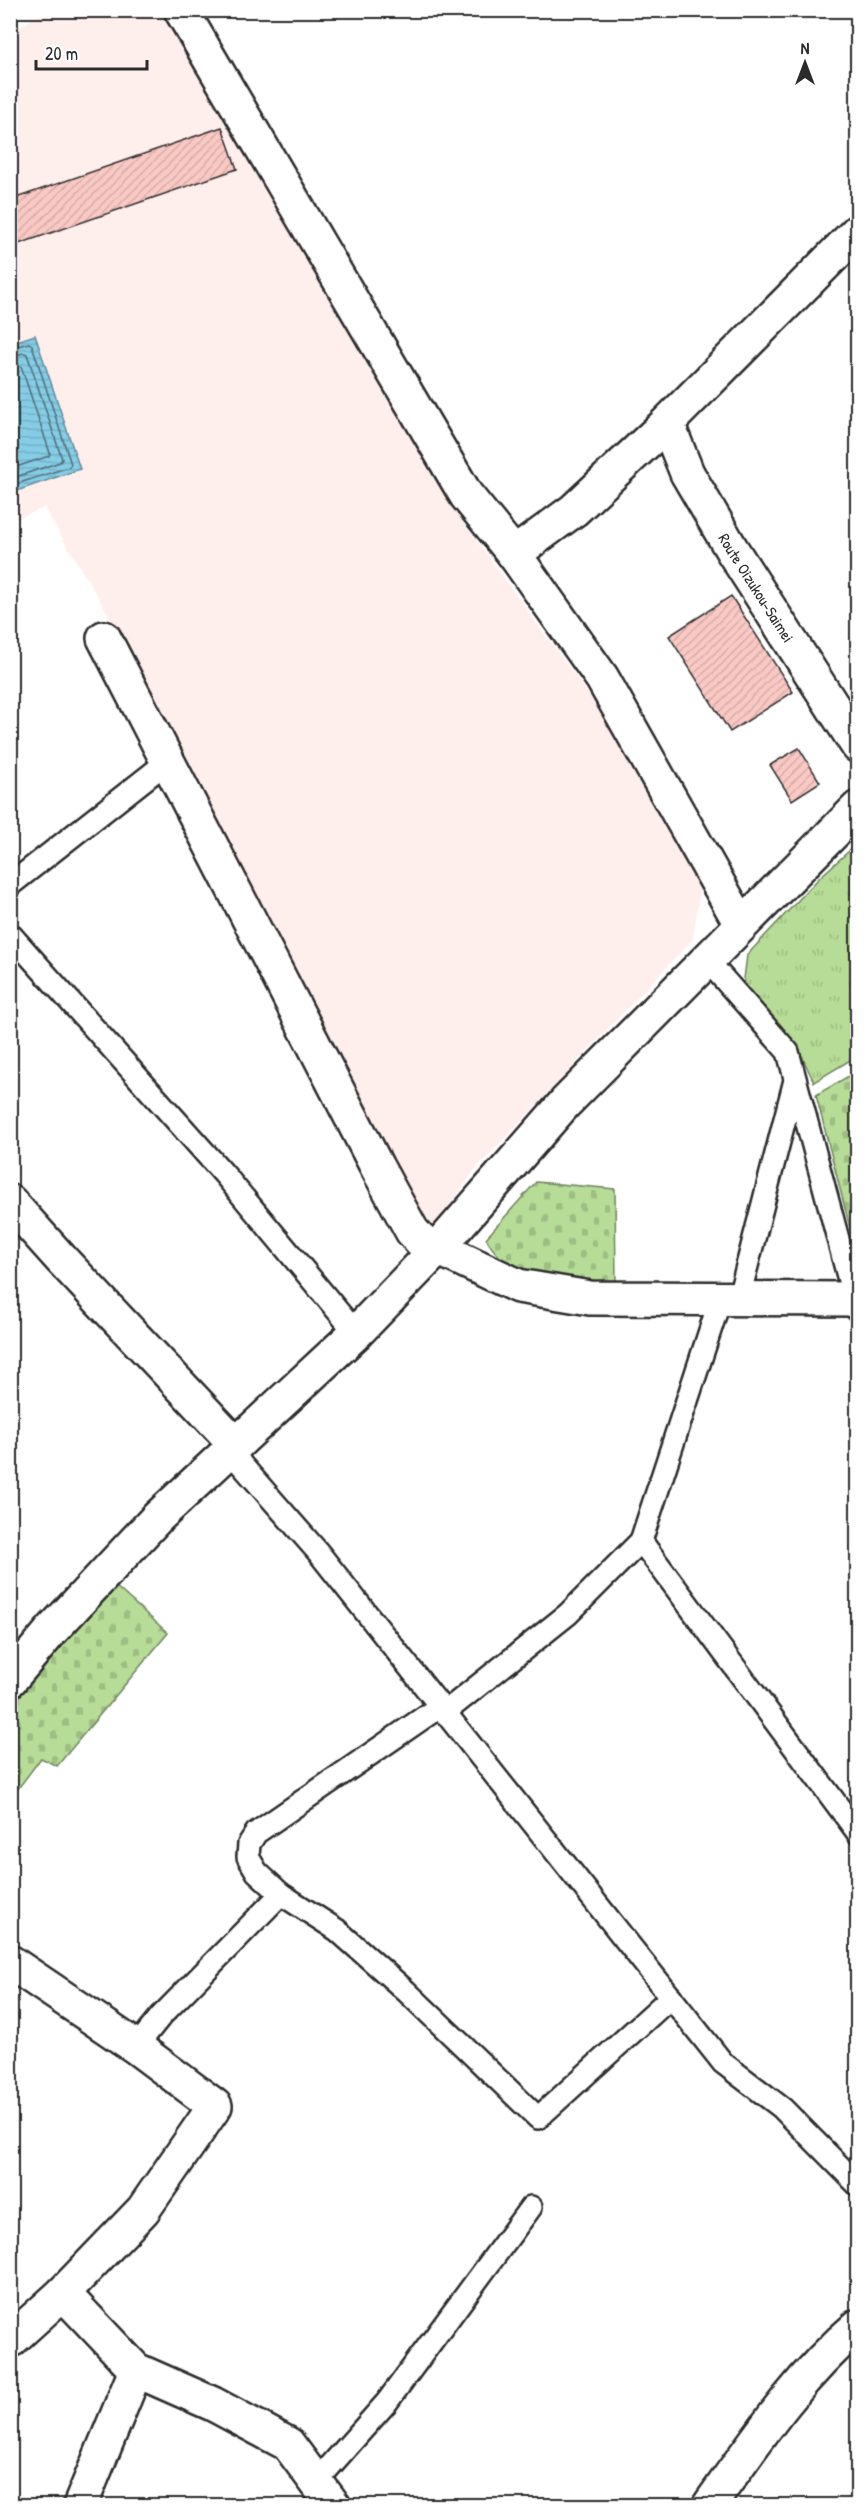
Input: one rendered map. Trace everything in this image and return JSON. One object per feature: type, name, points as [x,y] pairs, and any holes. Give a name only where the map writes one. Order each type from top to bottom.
[{"type":"street","points":[[181,10],[466,495],[514,554],[602,678],[741,924]]},
{"type":"street","points":[[514,554],[574,510],[666,423],[858,231]]},
{"type":"street","name":"Route Oizukou-Saimei","points":[[666,423],[687,473],[726,541],[858,746]]},
{"type":"street","points":[[104,638],[412,1231],[435,1251],[518,1286],[590,1298],[730,1297],[857,1303]]},
{"type":"street","points":[[14,1666],[157,1518],[356,1333],[435,1251],[565,1103],[858,808]]},
{"type":"street","points":[[10,1202],[227,1435],[234,1446]]},
{"type":"street","points":[[10,1962],[136,2047],[215,2106],[142,2210],[63,2293],[10,2341]]},
{"type":"street","points":[[63,2293],[136,2370],[213,2404],[288,2444],[325,2493]]},
{"type":"street","points":[[709,2505],[772,2417],[838,2343],[858,2326]]},
{"type":"street","points":[[80,2505],[136,2370]]},
{"type":"lane","points":[[10,885],[168,761]]},
{"type":"lane","points":[[10,934],[224,1174],[356,1333]]},
{"type":"lane","points":[[706,959],[788,1052],[857,1303]]},
{"type":"lane","points":[[671,1997],[538,2118],[406,1991],[337,1930],[281,1894],[256,1872],[248,1857],[249,1844],[256,1833],[442,1710],[568,1614],[641,1541],[730,1297],[795,1079]]},
{"type":"lane","points":[[234,1446],[240,1462],[318,1552],[723,2063],[782,2108],[858,2185]]},
{"type":"lane","points":[[641,1541],[858,1833]]},
{"type":"lane","points":[[136,2047],[161,2016],[281,1894]]},
{"type":"lane","points":[[325,2493],[387,2402],[531,2206]]},
{"type":"shaded area","points":[[45,11],[160,11],[453,508],[627,747],[700,890],[693,939],[475,1170],[431,1232],[421,1226],[184,751],[104,607],[44,508],[11,521],[11,33]]},
{"type":"green space","points":[[857,844],[857,1056],[814,1082],[796,1044],[743,987],[747,955],[820,877]]},
{"type":"green space","points":[[857,1071],[857,1255],[816,1095]]},
{"type":"green space","points":[[536,1182],[615,1189],[616,1283],[580,1282],[543,1277],[510,1265],[496,1253],[486,1238]]},
{"type":"green space","points":[[114,1585],[168,1633],[57,1766],[41,1758],[11,1798],[11,1708],[35,1674]]},
{"type":"water","points":[[35,335],[80,469],[11,493],[11,343]]},
{"type":"building","points":[[222,127],[237,169],[10,247],[10,200]]},
{"type":"building","points":[[731,596],[793,692],[730,732],[669,636]]},
{"type":"building","points":[[799,748],[820,782],[792,800],[770,765]]}]
